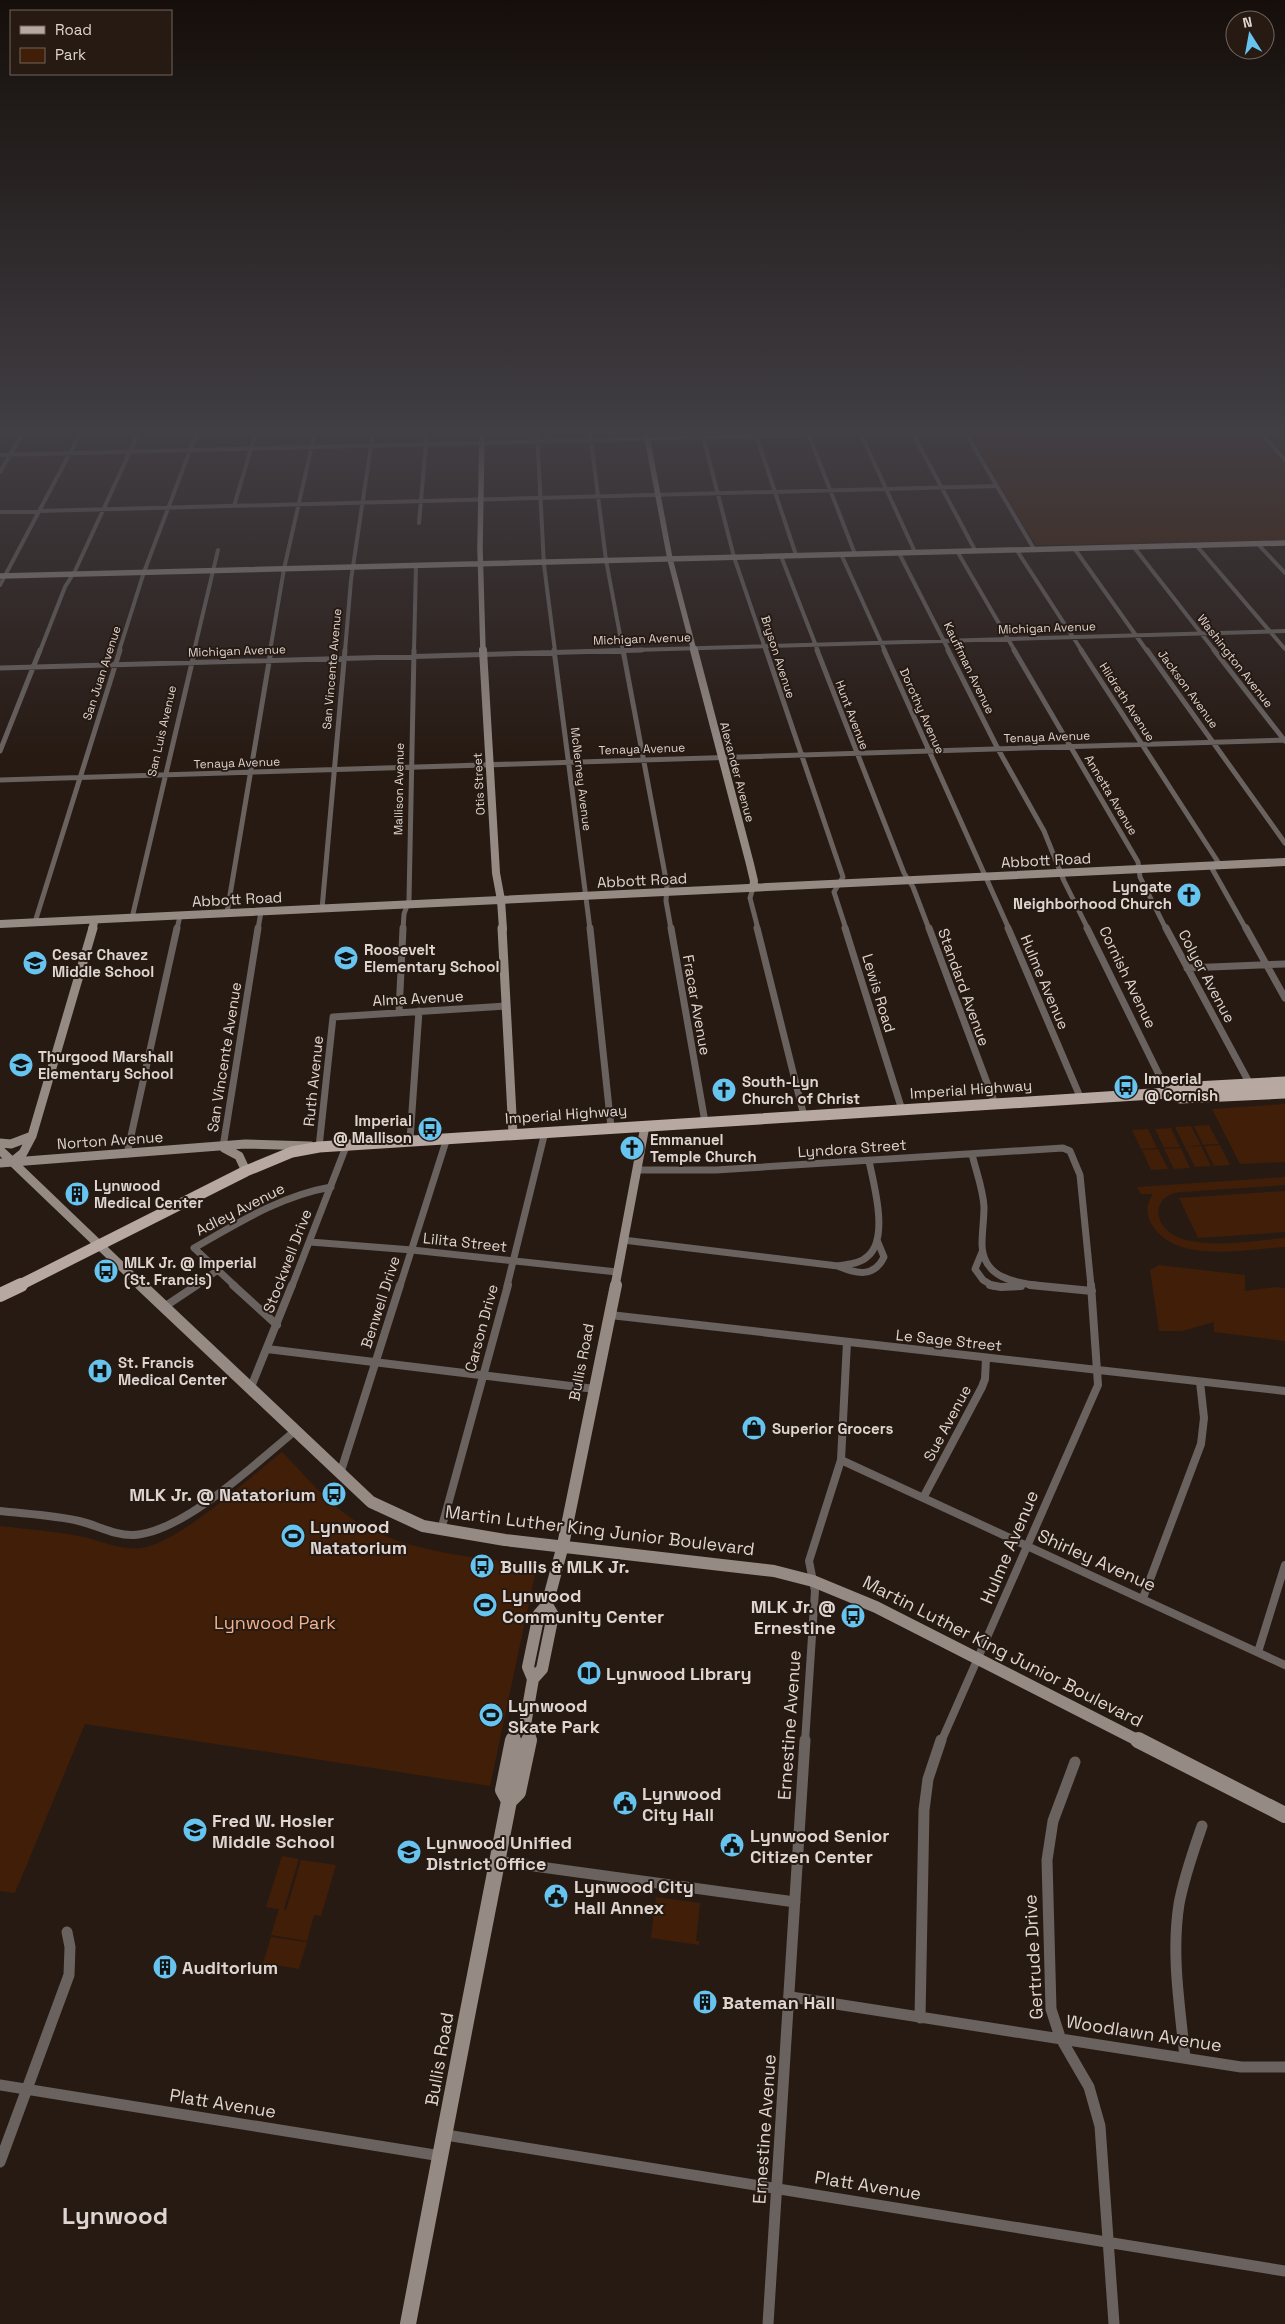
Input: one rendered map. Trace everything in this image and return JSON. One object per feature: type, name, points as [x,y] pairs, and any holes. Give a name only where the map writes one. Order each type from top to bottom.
[{"type":"main road","name":"Otis Street","points":[[480,540],[483,654],[496,873],[501,900],[512,1134]]},
{"type":"main road","name":"Alexander Avenue","points":[[667,540],[754,881],[753,888]]},
{"type":"main road","points":[[2,576],[1285,543]]},
{"type":"main road","name":"Abbott Road","points":[[0,924],[1210,865],[1284,863]]},
{"type":"main road","points":[[12,1162],[23,1154],[32,1136],[95,920]]},
{"type":"main road","name":"Imperial Highway","points":[[1168,1094],[1177,1088],[1285,1082]]},
{"type":"main road","name":"Imperial Highway","points":[[0,1294],[246,1171],[279,1157],[318,1147],[611,1127],[1168,1094],[1180,1098],[1285,1092]]},
{"type":"main road","name":"Bullis Road","points":[[408,2324],[446,2135],[463,2045],[469,1998],[496,1861],[509,1801],[518,1792],[530,1733],[525,1725],[533,1680],[528,1667],[539,1614],[547,1605],[563,1545],[610,1315],[638,1170],[644,1126]]},
{"type":"main road","points":[[0,1144],[11,1144],[32,1136]]},
{"type":"main road","name":"Norton Avenue","points":[[0,1163],[223,1147],[239,1144],[318,1147]]},
{"type":"main road","points":[[223,1147],[235,1151],[241,1156],[246,1171]]},
{"type":"main road","name":"Martin Luther King Junior Boulevard","points":[[0,1150],[98,1246],[251,1387],[340,1474],[372,1502],[387,1511],[404,1519],[442,1530],[505,1540],[740,1566],[795,1575],[813,1581],[876,1608],[1285,1815]]},
{"type":"street","points":[[0,585],[2,576],[22,540]]},
{"type":"street","points":[[0,750],[61,596],[89,540]]},
{"type":"street","name":"San Juan Avenue","points":[[35,922],[114,664],[156,540]]},
{"type":"street","points":[[227,914],[268,660],[291,540]]},
{"type":"street","name":"San Vincente Avenue","points":[[322,909],[344,658],[357,540]]},
{"type":"street","name":"McNerney Avenue","points":[[543,540],[554,652],[586,896],[611,1127]]},
{"type":"street","name":"Fracar Avenue","points":[[604,540],[667,885],[666,901],[705,1122]]},
{"type":"street","name":"Bryson Avenue","points":[[730,540],[800,754],[843,877],[838,884]]},
{"type":"street","points":[[791,540],[796,555]]},
{"type":"street","points":[[850,540],[855,554]]},
{"type":"street","points":[[910,540],[915,552]]},
{"type":"street","points":[[970,540],[975,550]]},
{"type":"street","points":[[1029,540],[1034,549]]},
{"type":"street","points":[[1257,543],[1285,573]]},
{"type":"street","points":[[1196,545],[1285,649]]},
{"type":"street","name":"Washington Avenue","points":[[1133,546],[1285,740]]},
{"type":"street","name":"Jackson Avenue","points":[[1074,548],[1285,843]]},
{"type":"street","name":"Hildreth Avenue","points":[[1016,549],[1220,865]]},
{"type":"street","name":"San Luis Avenue","points":[[132,918],[218,550]]},
{"type":"street","name":"Annetta Avenue","points":[[957,551],[1138,862],[1138,869]]},
{"type":"street","name":"Kauffman Avenue","points":[[899,552],[1049,844],[1062,873]]},
{"type":"street","name":"Dorothy Avenue","points":[[841,554],[985,876]]},
{"type":"street","name":"Hunt Avenue","points":[[781,556],[856,752],[904,873],[909,880]]},
{"type":"street","name":"Mallison Avenue","points":[[399,1012],[404,914],[409,900],[416,565]]},
{"type":"street","name":"Michigan Avenue","points":[[0,668],[1285,631]]},
{"type":"street","name":"Tenaya Avenue","points":[[0,780],[1285,740]]},
{"type":"street","points":[[1210,865],[1268,964],[1272,977],[1285,998]]},
{"type":"street","name":"Colyer Avenue","points":[[1138,869],[1140,877],[1187,968],[1256,1094]]},
{"type":"street","name":"Cornish Avenue","points":[[1062,873],[1064,881],[1168,1094]]},
{"type":"street","name":"Hulme Avenue","points":[[985,876],[1081,1099]]},
{"type":"street","name":"Standard Avenue","points":[[909,880],[994,1104]]},
{"type":"street","name":"Lewis Road","points":[[838,884],[834,892],[902,1110]]},
{"type":"street","name":"Alexander Avenue","points":[[753,888],[750,898],[804,1116]]},
{"type":"street","name":"San Vincente Avenue","points":[[223,1147],[261,912]]},
{"type":"street","points":[[127,1154],[180,916]]},
{"type":"street","points":[[1187,968],[1285,964]]},
{"type":"street","name":"Alma Avenue","points":[[332,1017],[506,1006]]},
{"type":"street","points":[[410,1140],[419,1011]]},
{"type":"street","name":"Ruth Avenue","points":[[318,1147],[332,1017]]},
{"type":"street","name":"Carson Drive","points":[[442,1530],[514,1261],[544,1132]]},
{"type":"street","name":"Benwell Drive","points":[[340,1474],[447,1138]]},
{"type":"street","name":"Stockwell Drive","points":[[251,1387],[310,1242],[346,1144]]},
{"type":"street","name":"Hulme Avenue","points":[[920,2018],[924,1810],[928,1779],[938,1747],[1098,1385],[1092,1292],[1080,1175],[1072,1153],[1068,1149]]},
{"type":"street","name":"Lyndora Street","points":[[638,1170],[696,1171],[1068,1149]]},
{"type":"street","points":[[972,1154],[983,1196],[982,1252],[988,1267],[1006,1280],[1025,1285],[1092,1292]]},
{"type":"street","points":[[623,1240],[838,1266],[854,1264],[865,1259],[873,1251],[877,1240],[878,1198],[869,1161]]},
{"type":"street","name":"Adley Avenue","points":[[218,1270],[194,1248],[299,1194],[331,1187]]},
{"type":"street","points":[[838,1266],[857,1274],[865,1274],[876,1270],[884,1257],[877,1240]]},
{"type":"street","name":"Lilita Street","points":[[310,1242],[412,1250],[617,1272]]},
{"type":"street","points":[[982,1252],[975,1269],[981,1279],[1001,1288],[1025,1285]]},
{"type":"street","points":[[164,1307],[218,1270],[277,1325]]},
{"type":"street","name":"Le Sage Street","points":[[610,1315],[1285,1391]]},
{"type":"street","name":"Ernestine Avenue","points":[[768,2324],[791,1997],[795,1902],[814,1614],[813,1581],[809,1561],[841,1460],[847,1342]]},
{"type":"street","points":[[267,1350],[595,1389]]},
{"type":"street","name":"Sue Avenue","points":[[923,1498],[982,1386],[985,1379],[986,1358]]},
{"type":"street","points":[[1143,1598],[1201,1444],[1204,1418],[1200,1382]]},
{"type":"street","points":[[0,1511],[77,1521],[122,1534],[144,1535],[155,1532],[190,1512],[295,1431]]},
{"type":"street","name":"Shirley Avenue","points":[[841,1460],[1285,1665]]},
{"type":"street","points":[[1258,1652],[1285,1565]]},
{"type":"street","name":"Gertrude Drive","points":[[1075,1762],[1053,1821],[1047,1860],[1051,2009],[1053,2026],[1087,2083],[1096,2107],[1101,2132],[1110,2241],[1114,2324]]},
{"type":"street","points":[[1186,2058],[1177,1969],[1176,1936],[1179,1905],[1202,1826]]},
{"type":"street","points":[[496,1861],[795,1902]]},
{"type":"street","points":[[0,2162],[69,1975],[70,1947],[67,1932]]},
{"type":"street","name":"Woodlawn Avenue","points":[[791,1997],[920,2018],[1059,2037],[1241,2067],[1285,2067]]},
{"type":"street","name":"Platt Avenue","points":[[0,2085],[441,2156]]},
{"type":"street","name":"Platt Avenue","points":[[446,2135],[1110,2241],[1285,2271]]},
{"type":"green space","points":[[1033,540],[1262,540],[1036,545]]},
{"type":"green space","points":[[1285,1104],[1285,1162],[1240,1164],[1212,1109]]},
{"type":"green space","points":[[1209,1125],[1219,1144],[1203,1145],[1194,1126]]},
{"type":"green space","points":[[1191,1126],[1201,1145],[1185,1147],[1175,1127]]},
{"type":"green space","points":[[1171,1128],[1180,1147],[1164,1148],[1155,1129]]},
{"type":"green space","points":[[1148,1129],[1157,1148],[1141,1149],[1132,1130]]},
{"type":"green space","points":[[1220,1145],[1230,1165],[1214,1166],[1204,1146]]},
{"type":"green space","points":[[1201,1146],[1211,1166],[1195,1167],[1185,1147]]},
{"type":"green space","points":[[1181,1148],[1190,1168],[1174,1169],[1164,1149]]},
{"type":"green space","points":[[1158,1149],[1168,1169],[1151,1170],[1142,1150]]},
{"type":"green space","points":[[1285,1177],[1285,1185],[1178,1193],[1170,1195],[1163,1200],[1158,1211],[1163,1226],[1175,1236],[1192,1241],[1211,1243],[1285,1238],[1285,1247],[1231,1251],[1193,1250],[1176,1245],[1161,1236],[1151,1223],[1147,1211],[1153,1194],[1141,1194],[1137,1187]]},
{"type":"green space","points":[[1285,1191],[1285,1232],[1198,1238],[1179,1198]]},
{"type":"green space","points":[[1159,1265],[1245,1275],[1245,1291],[1275,1287],[1285,1288],[1285,1341],[1214,1332],[1214,1322],[1182,1331],[1159,1331],[1150,1270]]},
{"type":"green space","name":"Lynwood Park","points":[[282,1452],[334,1505],[354,1520],[375,1531],[397,1540],[443,1552],[537,1565],[490,1786],[85,1724],[15,1893],[0,1891],[0,1526],[69,1534],[118,1547],[142,1548],[158,1543],[195,1522]]},
{"type":"green space","points":[[282,1856],[299,1859],[284,1909],[286,1910],[301,1860],[336,1865],[321,1916],[314,1915],[307,1941],[271,1935],[279,1909],[266,1907]]},
{"type":"green space","points":[[656,1897],[700,1903],[696,1941],[699,1941],[699,1945],[651,1938]]},
{"type":"green space","points":[[271,1937],[307,1942],[299,1969],[263,1963]]},
{"type":"place","name":"Lyngate Neighborhood Church","points":[[1189,895]]},
{"type":"place","name":"Roosevelt Elementary School","points":[[346,958]]},
{"type":"place","name":"Cesar Chavez Middle School","points":[[35,963]]},
{"type":"place","name":"Thurgood Marshall Elementary School","points":[[21,1065]]},
{"type":"place","name":"Imperial @ Cornish","points":[[1126,1087]]},
{"type":"place","name":"South-Lyn Church of Christ","points":[[724,1090]]},
{"type":"place","name":"Imperial @ Mallison","points":[[430,1129]]},
{"type":"place","name":"Emmanuel Temple Church","points":[[632,1148]]},
{"type":"place","name":"Lynwood Medical Center","points":[[77,1194]]},
{"type":"place","name":"MLK Jr. @ Imperial (St. Francis)","points":[[106,1271]]},
{"type":"place","name":"St. Francis Medical Center","points":[[100,1371]]},
{"type":"place","name":"Superior Grocers","points":[[754,1428]]},
{"type":"place","name":"MLK Jr. @ Natatorium","points":[[334,1494]]},
{"type":"place","name":"Lynwood Natatorium","points":[[293,1536]]},
{"type":"place","name":"Bullis & MLK Jr.","points":[[482,1566]]},
{"type":"place","name":"Lynwood Community Center","points":[[485,1605]]},
{"type":"place","name":"MLK Jr. @ Ernestine","points":[[853,1616]]},
{"type":"place","name":"Lynwood Library","points":[[589,1673]]},
{"type":"place","name":"Lynwood Skate Park","points":[[491,1715]]},
{"type":"place","name":"Lynwood City Hall","points":[[625,1803]]},
{"type":"place","name":"Fred W. Hosler Middle School","points":[[195,1830]]},
{"type":"place","name":"Lynwood Senior Citizen Center","points":[[732,1845]]},
{"type":"place","name":"Lynwood Unified District Office","points":[[409,1852]]},
{"type":"place","name":"Lynwood City Hall Annex","points":[[556,1896]]},
{"type":"place","name":"Auditorium","points":[[165,1967]]},
{"type":"place","name":"Bateman Hall","points":[[705,2002]]},
{"type":"district","name":"Lynwood","points":[[115,2215]]}]
